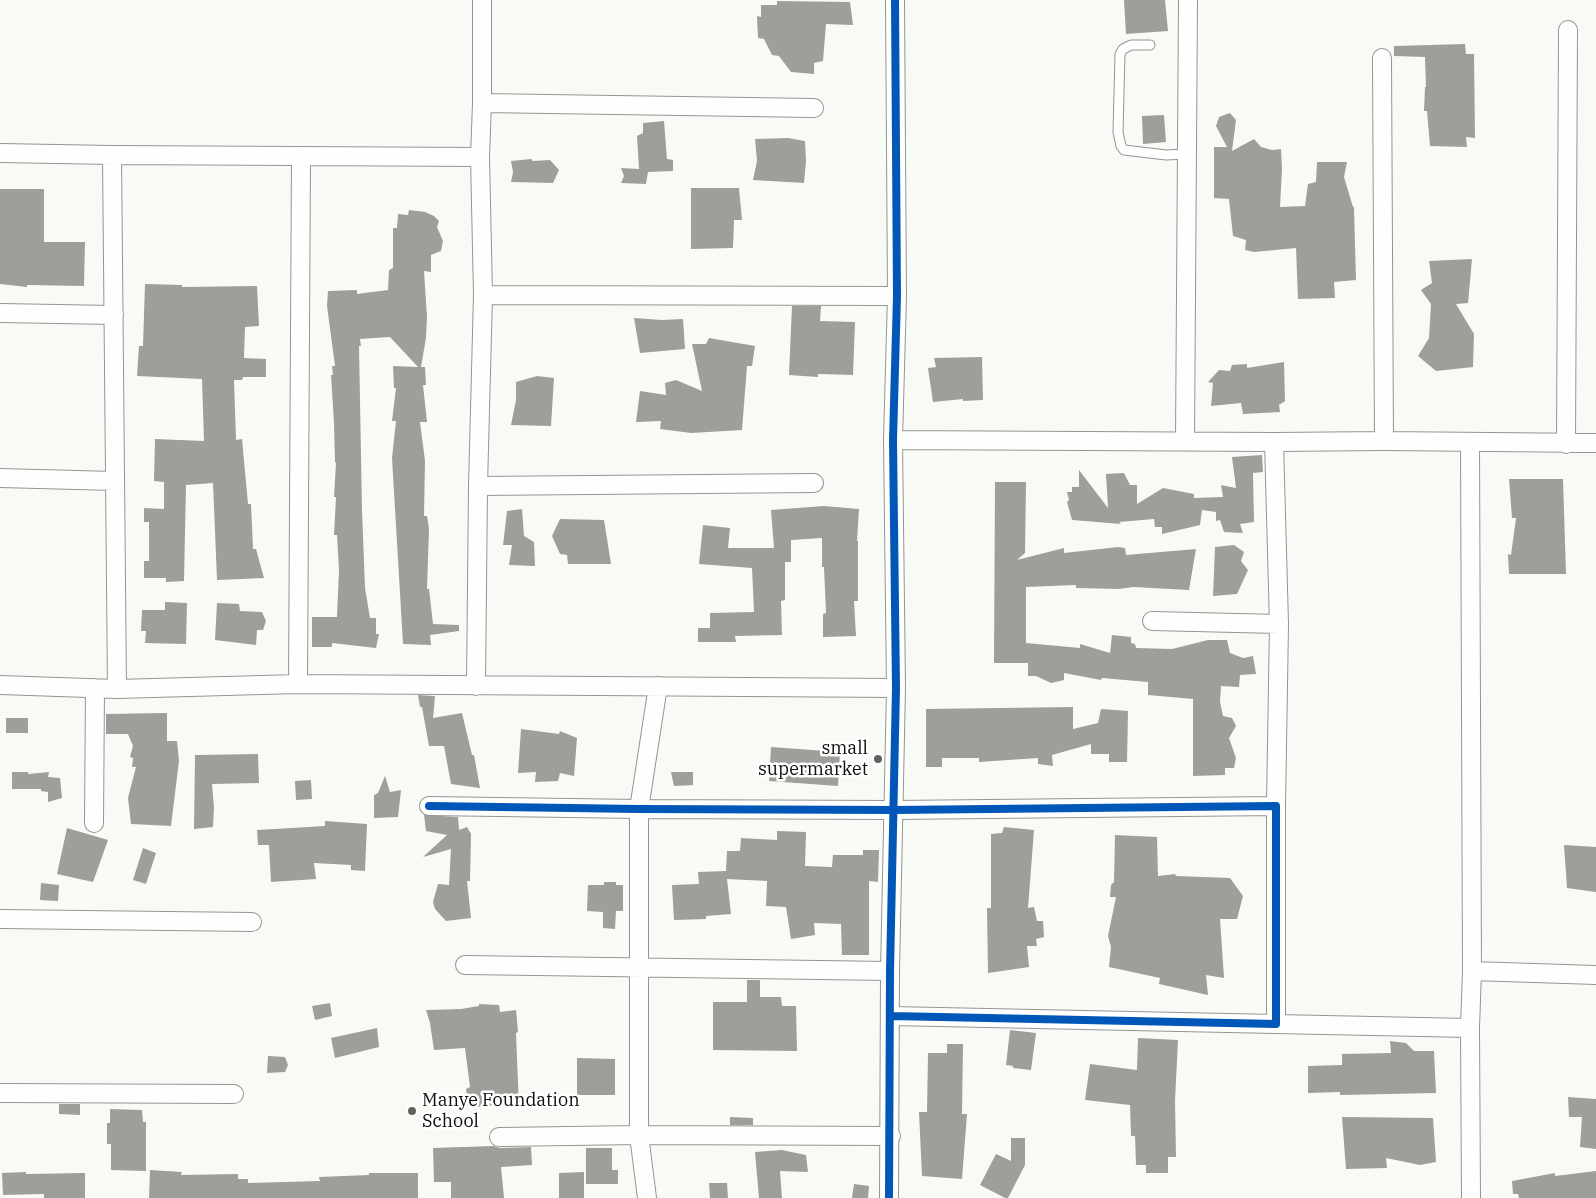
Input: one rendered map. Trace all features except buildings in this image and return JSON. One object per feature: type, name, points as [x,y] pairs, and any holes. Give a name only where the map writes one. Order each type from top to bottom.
[{"type":"street","points":[[476,686],[478,486],[483,294],[480,157],[482,0]]},
{"type":"street","points":[[889,1198],[891,1136],[890,970],[896,688],[893,440],[897,296],[895,0]]},
{"type":"street","points":[[1186,440],[1188,0]]},
{"type":"street","points":[[1566,444],[1568,30]]},
{"type":"street","points":[[1382,58],[1384,440]]},
{"type":"street","points":[[482,103],[814,108]]},
{"type":"street","points":[[0,153],[480,157]]},
{"type":"street","points":[[112,155],[117,690]]},
{"type":"street","points":[[298,684],[300,156]]},
{"type":"street","points":[[483,294],[897,296]]},
{"type":"street","points":[[0,314],[114,315]]},
{"type":"street","points":[[893,440],[1186,440],[1274,442],[1384,440],[1596,443]]},
{"type":"street","points":[[1274,442],[1279,624],[1276,806],[1276,1024]]},
{"type":"street","points":[[1470,442],[1471,1198]]},
{"type":"street","points":[[0,478],[115,481]]},
{"type":"street","points":[[478,486],[814,483]]},
{"type":"street","points":[[1152,621],[1279,624]]},
{"type":"street","points":[[0,685],[117,690],[298,684],[896,688]]},
{"type":"street","points":[[647,1198],[639,1135],[639,809],[658,686]]},
{"type":"street","points":[[94,823],[95,688]]},
{"type":"street","points":[[429,806],[894,810],[1276,806]]},
{"type":"street","points":[[0,919],[252,922]]},
{"type":"street","points":[[464,965],[890,970]]},
{"type":"street","points":[[1472,971],[1596,975]]},
{"type":"street","points":[[891,1016],[1470,1028]]},
{"type":"street","points":[[0,1093],[234,1094]]},
{"type":"street","points":[[498,1137],[639,1135],[891,1136]]},
{"type":"lane","points":[[1150,45],[1131,45],[1120,54],[1118,132],[1121,146],[1124,150],[1166,155],[1187,154]]},
{"type":"cycle path","points":[[889,1198],[890,971],[896,688],[893,440],[897,296],[895,0]]},
{"type":"cycle path","points":[[429,806],[894,810],[1276,806],[1276,1024],[891,1016]]},
{"type":"place","name":"small supermarket","points":[[878,759]]},
{"type":"place","name":"Manye Foundation School","points":[[412,1111]]}]
